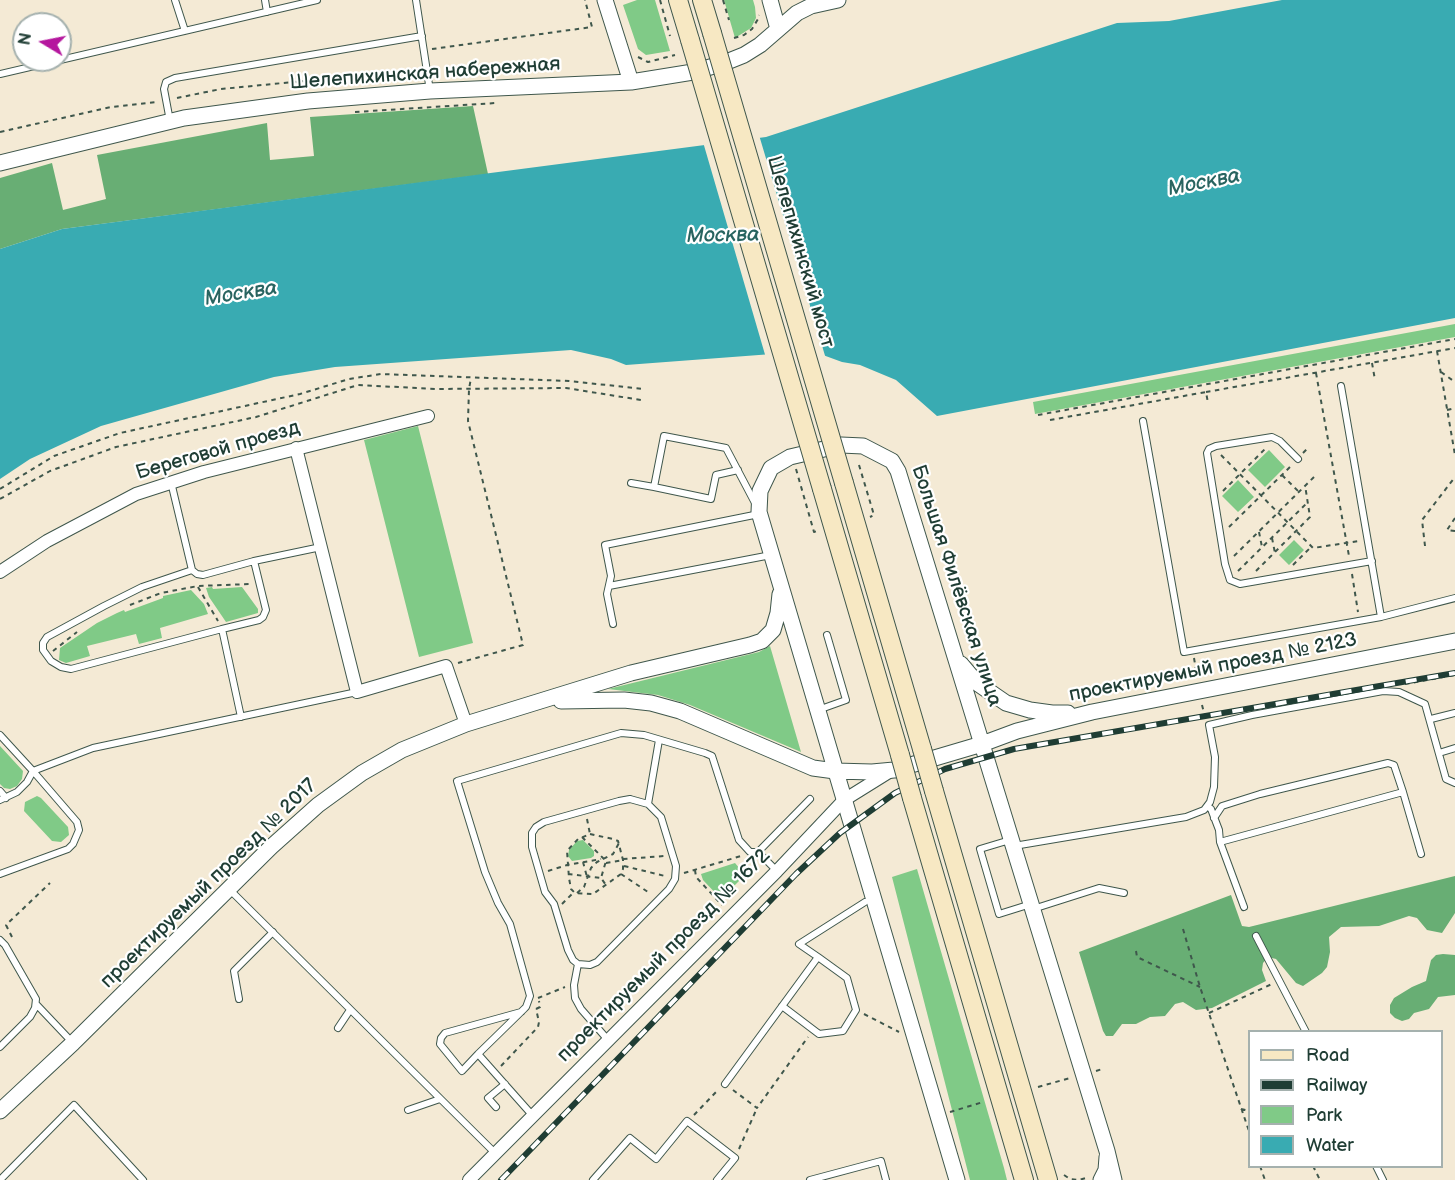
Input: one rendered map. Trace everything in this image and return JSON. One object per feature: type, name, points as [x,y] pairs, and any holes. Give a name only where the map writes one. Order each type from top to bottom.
[{"type":"main road","points":[[678,0],[822,489],[897,762],[912,798],[991,1098],[1023,1177]]},
{"type":"main road","name":"Шелепихинский мост","points":[[702,0],[934,791],[1030,1087]]},
{"type":"main road","points":[[1030,1087],[1049,1175]]},
{"type":"street","points":[[605,0],[631,82]]},
{"type":"street","points":[[770,0],[778,29]]},
{"type":"street","name":"Шелепихинская набережная","points":[[0,163],[170,121],[308,101],[430,91],[631,82],[693,72],[744,55],[760,45],[797,13],[811,6],[838,0]]},
{"type":"street","name":"Береговой проезд","points":[[0,572],[47,541],[136,494],[171,481],[428,416]]},
{"type":"street","name":"Большая Филёвская улица","points":[[957,1180],[759,513],[760,491],[771,468],[790,457],[841,445],[863,446],[892,461],[898,471],[1107,1151],[1108,1178]]},
{"type":"street","points":[[296,448],[357,692],[446,666],[466,724]]},
{"type":"street","name":"проектируемый проезд № 2017","points":[[0,1111],[318,805],[362,773],[402,750],[466,724],[631,674],[762,641],[773,630],[778,613],[781,585]]},
{"type":"street","name":"проектируемый проезд № 2123","points":[[897,762],[982,744],[1017,731],[1092,712],[1455,641]]},
{"type":"street","points":[[954,654],[977,683],[1006,703],[1052,713],[1092,712]]},
{"type":"street","name":"проектируемый проезд № 2017","points":[[540,702],[624,700],[651,703],[680,711],[813,768],[872,772],[897,762]]},
{"type":"street","name":"проектируемый проезд № 1672","points":[[469,1180],[777,871],[844,800],[897,762]]},
{"type":"lane","points":[[175,0],[185,31]]},
{"type":"lane","points":[[265,0],[267,12]]},
{"type":"lane","points":[[0,74],[317,0]]},
{"type":"lane","points":[[416,0],[430,91]]},
{"type":"lane","points":[[170,121],[164,89],[166,82],[175,78],[422,36]]},
{"type":"lane","points":[[1341,386],[1382,617]]},
{"type":"lane","points":[[1143,421],[1184,652],[1382,617],[1455,598]]},
{"type":"lane","points":[[613,624],[607,594],[611,576],[605,544],[759,513],[726,448],[664,436],[654,487]]},
{"type":"lane","points":[[1298,459],[1276,438],[1269,436],[1209,449],[1207,457],[1220,536],[1230,579],[1234,583],[1244,584],[1372,561]]},
{"type":"lane","points":[[631,483],[711,499],[716,475],[738,470]]},
{"type":"lane","points":[[171,481],[192,570],[197,574],[203,575],[254,561],[321,547]]},
{"type":"lane","points":[[609,586],[772,555]]},
{"type":"lane","points":[[192,570],[142,587],[104,606],[47,637],[43,643],[43,650],[47,657],[61,667],[71,669],[259,620],[266,610],[254,561]]},
{"type":"lane","points":[[222,629],[241,717]]},
{"type":"lane","points":[[818,710],[846,700],[827,635]]},
{"type":"lane","points":[[1124,893],[1099,888],[999,914],[980,849],[1186,817],[1207,806],[1214,787],[1214,749],[1209,725],[1383,691],[1399,692],[1425,704],[1446,780],[1455,783]]},
{"type":"lane","points":[[0,791],[3,799],[17,792],[27,782],[33,771],[93,748],[357,692]]},
{"type":"lane","points":[[1431,719],[1455,713]]},
{"type":"lane","points":[[521,1012],[446,1033],[441,1038],[442,1048],[462,1071],[521,1012],[529,1002],[530,990],[510,924],[485,872],[457,781],[621,733],[638,734],[712,756],[738,838],[752,853],[758,852],[810,799]]},
{"type":"lane","points":[[0,735],[77,822],[79,830],[78,836],[68,849],[0,874]]},
{"type":"lane","points":[[648,804],[659,740]]},
{"type":"lane","points":[[1439,753],[1455,748]]},
{"type":"lane","points":[[1214,818],[1222,806],[1250,797],[1388,763],[1394,765],[1421,854]]},
{"type":"lane","points":[[1220,842],[1403,792]]},
{"type":"lane","points":[[625,799],[648,804],[661,817],[676,866],[675,879],[669,889],[597,962],[590,965],[578,964],[568,950],[556,910],[545,892],[531,842],[536,827],[544,822],[586,810],[625,799]]},
{"type":"lane","points":[[1207,806],[1211,809],[1219,830],[1220,842],[1244,907]]},
{"type":"lane","points":[[758,852],[777,871]]},
{"type":"lane","points":[[229,889],[496,1153]]},
{"type":"lane","points":[[782,1006],[819,1034],[843,1031],[856,1010],[847,978],[800,944],[866,902]]},
{"type":"lane","points":[[239,999],[234,971],[273,932]]},
{"type":"lane","points":[[1256,936],[1305,1030]]},
{"type":"lane","points":[[0,940],[6,945],[35,995],[36,1004],[30,1017],[0,1047]]},
{"type":"lane","points":[[724,1084],[818,957]]},
{"type":"lane","points":[[578,964],[574,985],[578,1004],[609,1040]]},
{"type":"lane","points":[[36,1004],[73,1043]]},
{"type":"lane","points":[[338,1028],[350,1010]]},
{"type":"lane","points":[[478,1054],[533,1116]]},
{"type":"lane","points":[[496,1107],[488,1098],[505,1084]]},
{"type":"lane","points":[[408,1110],[440,1099]]},
{"type":"lane","points":[[0,1179],[74,1106],[143,1180]]},
{"type":"lane","points":[[593,1180],[630,1138],[656,1159],[687,1121],[735,1158],[717,1180]]},
{"type":"lane","points":[[810,1180],[881,1161],[886,1180]]},
{"type":"path","points":[[424,50],[592,27],[585,0]]},
{"type":"path","points":[[660,0],[670,36]]},
{"type":"path","points":[[723,0],[729,20]]},
{"type":"path","points":[[734,38],[752,29],[759,13]]},
{"type":"path","points":[[0,132],[111,107],[166,101],[221,89],[427,69]]},
{"type":"path","points":[[352,113],[500,103]]},
{"type":"path","points":[[1038,415],[1455,339]]},
{"type":"path","points":[[1050,420],[1455,348]]},
{"type":"path","points":[[1437,351],[1455,455]]},
{"type":"path","points":[[1327,362],[1328,371]]},
{"type":"path","points":[[1372,363],[1375,380]]},
{"type":"path","points":[[1441,372],[1455,382]]},
{"type":"path","points":[[1316,373],[1360,621]]},
{"type":"path","points":[[0,489],[54,456],[120,433],[300,394],[349,379],[381,374],[569,381],[644,389]]},
{"type":"path","points":[[446,666],[523,645],[468,421],[471,378]]},
{"type":"path","points":[[0,499],[50,471],[116,447],[256,417],[358,385],[469,389],[566,388],[640,400]]},
{"type":"path","points":[[1206,393],[1208,403]]},
{"type":"path","points":[[1447,410],[1454,410]]},
{"type":"path","points":[[1214,500],[1276,438]]},
{"type":"path","points":[[1214,447],[1312,546],[1316,548],[1368,539]]},
{"type":"path","points":[[1220,536],[1308,448]]},
{"type":"path","points":[[859,465],[874,515],[868,517]]},
{"type":"path","points":[[796,469],[814,532],[820,531]]},
{"type":"path","points":[[1282,475],[1299,492]]},
{"type":"path","points":[[1226,564],[1314,477]]},
{"type":"path","points":[[1425,546],[1422,520],[1455,477]]},
{"type":"path","points":[[1244,584],[1310,517],[1305,485]]},
{"type":"path","points":[[1230,579],[1308,502]]},
{"type":"path","points":[[1455,518],[1447,530],[1455,531]]},
{"type":"path","points":[[1259,531],[1262,547]]},
{"type":"path","points":[[1272,537],[1275,553]]},
{"type":"path","points":[[1280,577],[1312,546]]},
{"type":"path","points":[[121,608],[161,593],[198,586],[259,584]]},
{"type":"path","points":[[198,586],[222,629]]},
{"type":"path","points":[[47,657],[59,645],[82,629]]},
{"type":"path","points":[[586,810],[590,834]]},
{"type":"path","points":[[590,834],[613,839],[619,843],[624,866],[621,874],[591,894],[575,892],[571,889],[568,874],[567,850],[582,837],[590,834]]},
{"type":"path","points":[[582,837],[606,863]]},
{"type":"path","points":[[556,910],[575,892],[584,887],[591,868],[613,854],[619,843]]},
{"type":"path","points":[[689,872],[739,857],[747,850]]},
{"type":"path","points":[[606,863],[672,855]]},
{"type":"path","points":[[540,874],[567,865],[603,859]]},
{"type":"path","points":[[583,862],[587,877]]},
{"type":"path","points":[[601,878],[606,863]]},
{"type":"path","points":[[624,866],[675,879]]},
{"type":"path","points":[[695,870],[696,878],[722,905]]},
{"type":"path","points":[[568,874],[601,878]]},
{"type":"path","points":[[621,874],[660,899]]},
{"type":"path","points":[[601,878],[606,885]]},
{"type":"path","points":[[8,930],[6,925],[50,882]]},
{"type":"path","points":[[1183,929],[1200,987],[1248,1128]]},
{"type":"path","points":[[1136,951],[1137,957],[1200,987]]},
{"type":"path","points":[[1209,1013],[1280,981]]},
{"type":"path","points":[[538,998],[574,985]]},
{"type":"path","points":[[499,1068],[538,1028],[539,1022],[535,1008],[540,1007],[537,993]]},
{"type":"path","points":[[856,1010],[907,1036]]},
{"type":"path","points":[[735,1158],[757,1108],[813,1030]]},
{"type":"path","points":[[1030,1087],[1072,1077]]},
{"type":"path","points":[[687,1121],[724,1084],[757,1108]]},
{"type":"path","points":[[947,1112],[991,1098]]},
{"type":"path","points":[[1241,1109],[1248,1111]]},
{"type":"green space","points":[[637,0],[655,0],[670,51],[646,55],[638,49],[623,5]]},
{"type":"green space","points":[[724,0],[753,0],[756,18],[751,28],[735,38]]},
{"type":"green space","points":[[473,106],[488,174],[62,229],[0,249],[0,178],[52,163],[63,210],[106,199],[97,155],[267,123],[270,160],[314,156],[310,117]]},
{"type":"green space","points":[[1455,324],[1455,337],[1035,414],[1033,402]]},
{"type":"green space","points":[[418,426],[473,643],[419,657],[364,440]]},
{"type":"green space","points":[[1269,450],[1285,467],[1265,487],[1248,470]]},
{"type":"green space","points":[[1238,480],[1254,497],[1238,512],[1222,496]]},
{"type":"green space","points":[[1294,540],[1304,550],[1289,565],[1279,555]]},
{"type":"green space","points":[[212,587],[213,589],[242,587],[258,609],[258,613],[226,622],[209,597],[206,588]]},
{"type":"green space","points":[[191,590],[204,604],[208,614],[160,628],[162,638],[139,644],[136,634],[87,646],[90,656],[66,663],[59,660],[60,648],[97,623],[124,610],[125,612],[163,598],[163,596]]},
{"type":"green space","points":[[770,646],[801,752],[690,705],[658,695],[608,689],[759,652]]},
{"type":"green space","points":[[0,746],[23,771],[22,779],[17,786],[10,789],[0,784]]},
{"type":"green space","points":[[37,796],[68,827],[69,835],[61,842],[52,841],[24,811],[25,802]]},
{"type":"green space","points":[[583,840],[594,851],[594,856],[572,861],[568,856],[569,850],[577,841]]},
{"type":"green space","points":[[735,863],[745,875],[721,899],[703,880],[701,874]]},
{"type":"green space","points":[[917,869],[1007,1180],[970,1180],[892,877]]},
{"type":"green space","points":[[1455,876],[1455,913],[1442,933],[1427,930],[1417,918],[1409,916],[1379,926],[1341,927],[1329,937],[1330,952],[1327,967],[1303,986],[1296,983],[1276,959],[1268,957],[1263,963],[1262,970],[1266,981],[1212,1008],[1196,1010],[1183,1002],[1175,1004],[1165,1016],[1150,1017],[1136,1024],[1122,1024],[1113,1036],[1106,1036],[1103,1031],[1079,952],[1231,895],[1242,926],[1249,927]]},
{"type":"green space","points":[[1436,955],[1455,955],[1455,995],[1438,997],[1429,1009],[1414,1013],[1409,1019],[1402,1021],[1395,1018],[1390,1013],[1390,1005],[1394,998],[1426,981],[1431,960]]},
{"type":"water","name":"Москва","points":[[1282,0],[1455,0],[1455,318],[937,416],[896,380],[860,365],[842,362],[812,351],[626,365],[611,359],[571,350],[335,367],[274,377],[101,426],[30,459],[0,479],[0,249],[62,229],[766,137],[1117,23],[1169,21]]},
{"type":"pier","points":[[759,135],[826,359],[812,354],[766,358],[703,142]]},
{"type":"railway","points":[[501,1180],[796,874],[840,833],[895,793],[945,769],[1014,749],[1455,673]]}]
